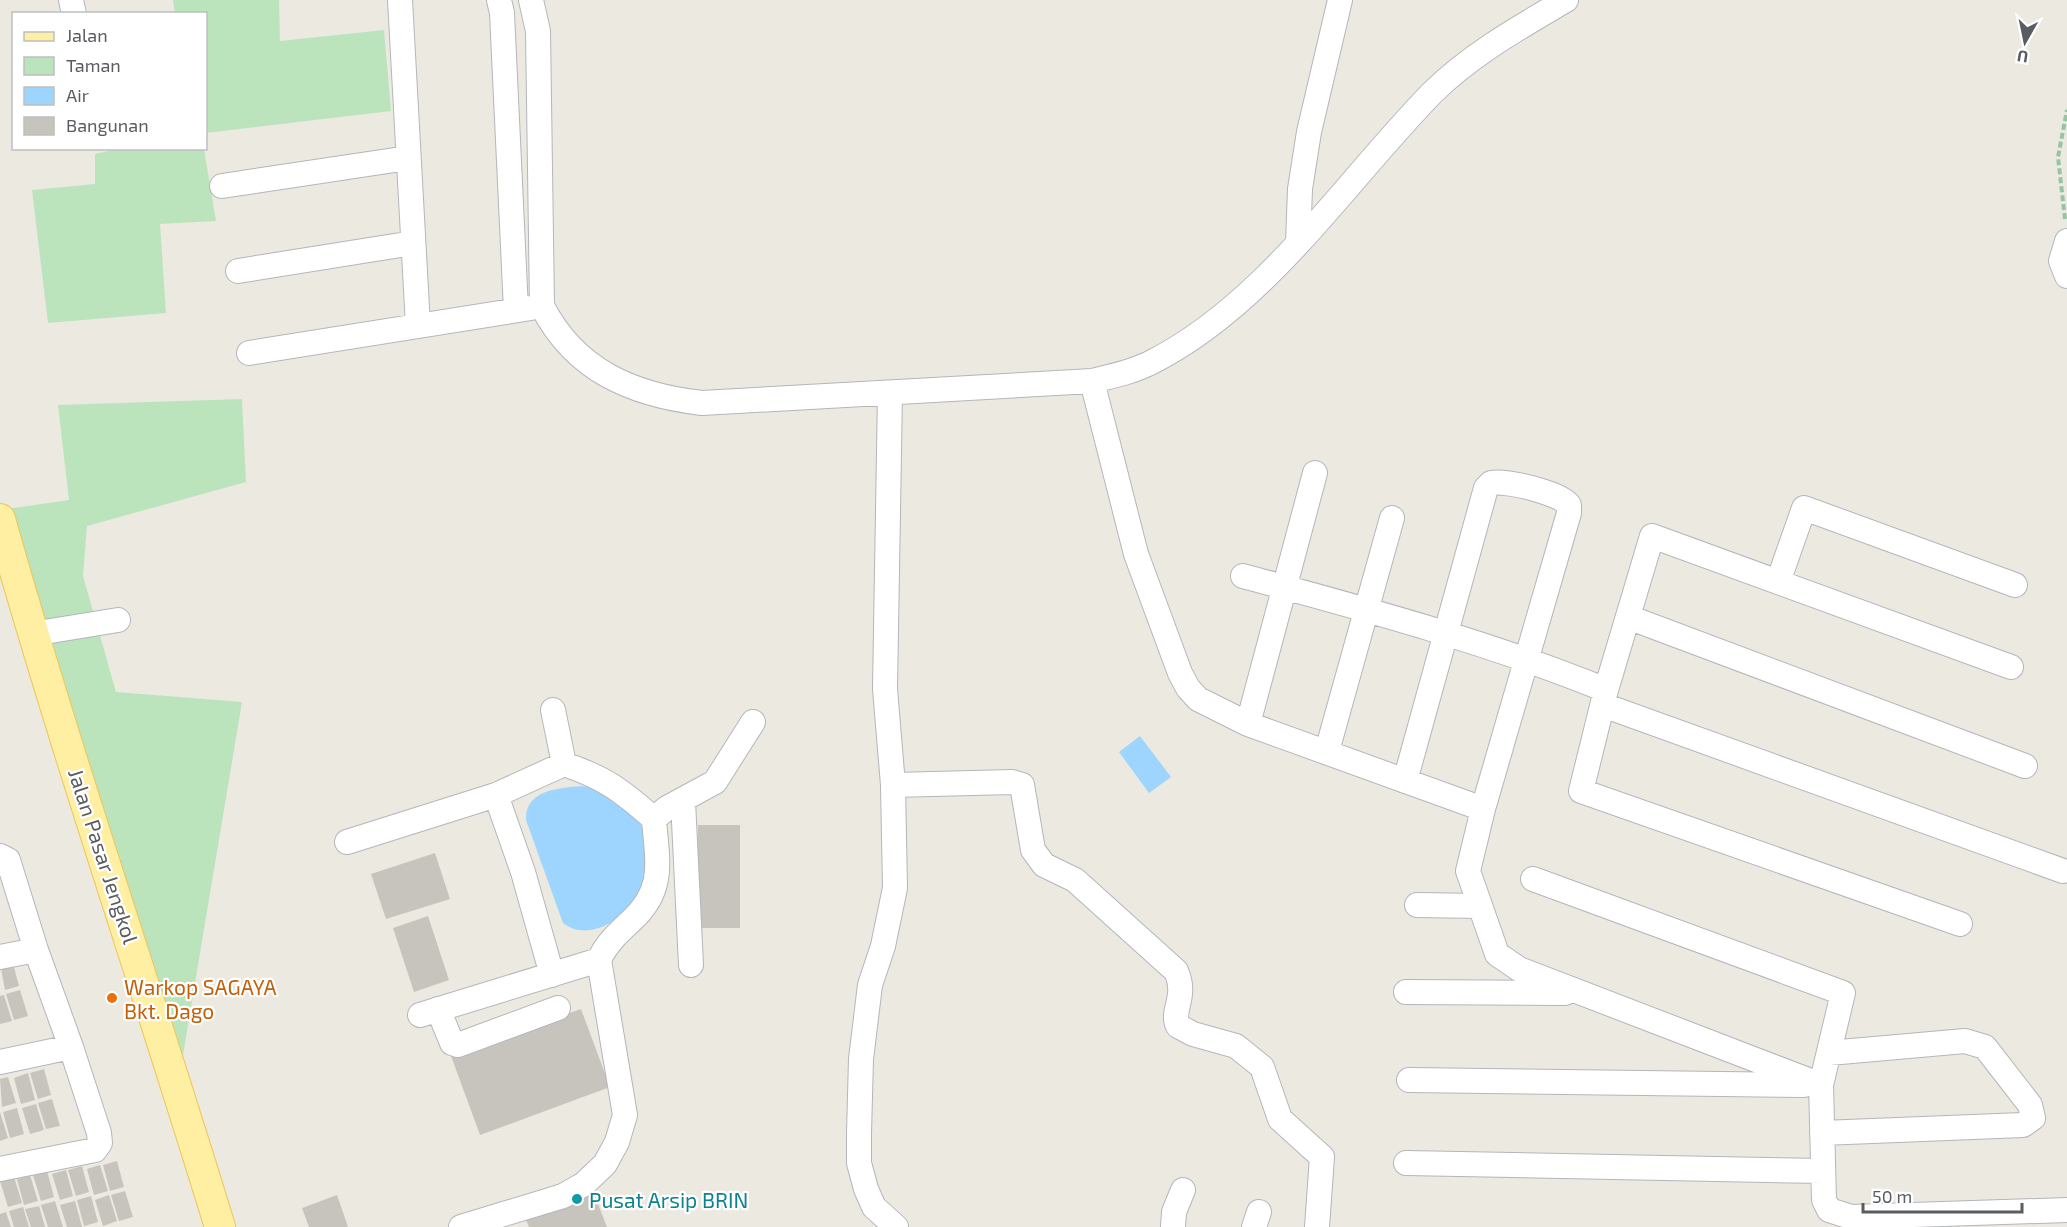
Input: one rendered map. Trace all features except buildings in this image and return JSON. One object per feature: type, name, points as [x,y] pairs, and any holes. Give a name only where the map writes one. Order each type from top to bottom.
[{"type":"main road","name":"Jalan Pasar Jengkol","points":[[0,519],[32,634],[163,1041],[220,1227]]},
{"type":"street","points":[[400,0],[418,326]]},
{"type":"street","points":[[499,0],[502,13],[516,310]]},
{"type":"street","points":[[531,0],[538,31],[542,306],[560,336],[588,363],[614,381],[663,398],[702,403],[1092,381],[1125,373],[1178,348],[1272,272],[1380,149],[1456,72],[1566,0]]},
{"type":"street","points":[[1298,243],[1300,189],[1308,132],[1340,0]]},
{"type":"street","points":[[222,186],[408,158]]},
{"type":"street","points":[[2067,241],[2061,261],[2067,276]]},
{"type":"street","points":[[238,271],[413,243]]},
{"type":"street","points":[[249,353],[542,306]]},
{"type":"street","points":[[1092,381],[1136,554],[1180,673],[1188,688],[1198,699],[1248,724],[1483,809]]},
{"type":"street","points":[[890,393],[885,689],[893,784],[896,888],[884,946],[870,985],[861,1059],[858,1133],[859,1163],[866,1190],[874,1207],[896,1227]]},
{"type":"street","points":[[1248,724],[1315,473]]},
{"type":"street","points":[[1405,781],[1486,488],[1491,483],[1505,482],[1560,497],[1569,506],[1569,513],[1483,809],[1468,871],[1497,954],[1519,969],[1821,1085]]},
{"type":"street","points":[[1778,582],[1804,508],[2015,585]]},
{"type":"street","points":[[1327,751],[1392,518]]},
{"type":"street","points":[[1960,924],[1581,791],[1604,697],[1652,536],[2011,667]]},
{"type":"street","points":[[1244,576],[1446,631],[1527,658],[1604,697],[2063,872]]},
{"type":"street","points":[[1628,617],[2025,766]]},
{"type":"street","points":[[32,634],[118,620]]},
{"type":"street","points":[[554,710],[564,765]]},
{"type":"street","points":[[654,819],[667,808],[715,782],[753,723]]},
{"type":"street","points":[[347,842],[496,795],[564,765],[596,775],[620,788],[654,819],[658,875],[655,890],[645,909],[604,948],[599,960],[626,1115],[617,1142],[605,1164],[584,1184],[563,1196],[499,1221],[461,1227]]},
{"type":"street","points":[[893,784],[1012,782],[1022,785],[1033,850],[1038,859],[1075,880],[1176,972],[1182,990],[1175,1015],[1178,1026],[1193,1034],[1236,1046],[1262,1067],[1280,1119],[1322,1157],[1317,1227]]},
{"type":"street","points":[[496,795],[523,872],[552,975]]},
{"type":"street","points":[[683,801],[691,965]]},
{"type":"street","points":[[0,856],[8,861],[36,950],[71,1047],[99,1133],[100,1143],[95,1150],[0,1169]]},
{"type":"street","points":[[1533,879],[1843,993],[1821,1085],[1824,1200],[1829,1210],[1851,1216],[2067,1210]]},
{"type":"street","points":[[1417,905],[1480,906]]},
{"type":"street","points":[[0,957],[36,950]]},
{"type":"street","points":[[558,1008],[458,1046],[452,1043],[429,1012],[599,960]]},
{"type":"street","points":[[1406,992],[1581,993]]},
{"type":"street","points":[[1822,1133],[2023,1125],[2033,1118],[2030,1104],[1985,1047],[1965,1041],[1829,1053]]},
{"type":"street","points":[[0,1062],[71,1047]]},
{"type":"street","points":[[1409,1080],[1821,1085]]},
{"type":"street","points":[[1406,1163],[1823,1171]]},
{"type":"street","points":[[1173,1227],[1174,1212],[1183,1190]]},
{"type":"path","points":[[2067,110],[2058,157],[2067,241]]},
{"type":"green space","points":[[173,0],[279,0],[280,41],[384,30],[391,111],[207,133],[207,12],[175,12]]},
{"type":"green space","points":[[113,150],[204,150],[216,221],[160,224],[166,313],[48,323],[32,190],[95,184],[95,154]]},
{"type":"green space","points":[[242,399],[246,482],[87,526],[83,576],[116,692],[242,702],[178,1085],[0,510],[69,500],[58,405]]},
{"type":"water","points":[[1140,736],[1171,777],[1149,793],[1119,752]]},
{"type":"water","points":[[582,786],[612,797],[635,815],[647,842],[649,857],[648,874],[644,887],[627,911],[602,927],[588,930],[575,929],[563,923],[526,820],[531,802],[545,792]]},
{"type":"place","name":"Warkop SAGAYA Bkt. Dago","points":[[112,998]]},
{"type":"place","name":"Pusat Arsip BRIN","points":[[577,1199]]}]
